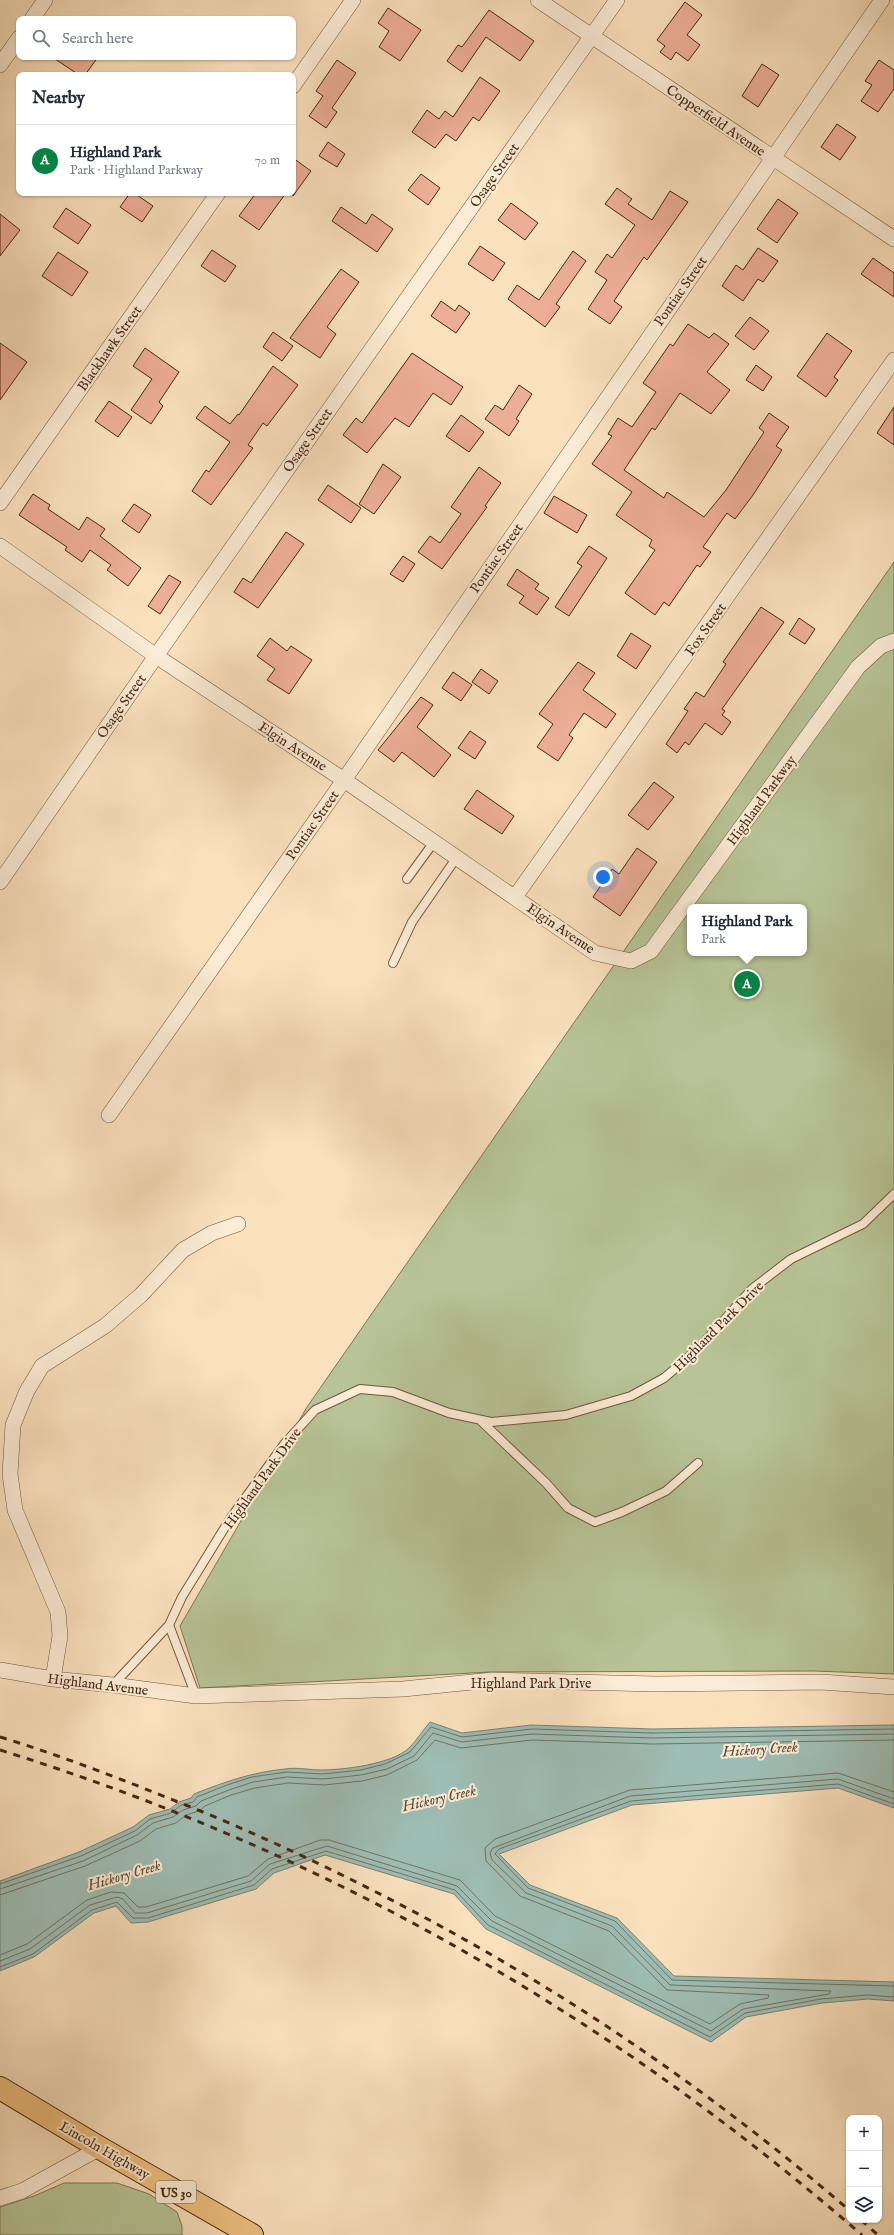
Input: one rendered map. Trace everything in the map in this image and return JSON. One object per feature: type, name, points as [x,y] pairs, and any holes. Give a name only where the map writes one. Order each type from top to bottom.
[{"type":"main road","name":"Lincoln Highway","points":[[0,2088],[100,2148],[252,2235]]},
{"type":"street","points":[[34,16],[45,0]]},
{"type":"street","points":[[296,82],[353,0]]},
{"type":"street","name":"Copperfield Avenue","points":[[538,0],[894,239]]},
{"type":"street","name":"Osage Street","points":[[0,882],[156,656],[617,0]]},
{"type":"street","name":"Pontiac Street","points":[[109,1115],[344,780],[882,0]]},
{"type":"street","points":[[0,65],[16,42]]},
{"type":"street","name":"Blackhawk Street","points":[[0,503],[216,196]]},
{"type":"street","name":"Fox Street","points":[[515,897],[894,360]]},
{"type":"street","name":"Elgin Avenue","points":[[0,546],[156,656],[344,780],[595,953],[631,961]]},
{"type":"street","name":"Highland Parkway","points":[[631,961],[651,951],[858,668],[880,646],[894,641]]},
{"type":"street","points":[[53,1680],[60,1636],[58,1612],[15,1510],[10,1474],[13,1425],[26,1390],[42,1366],[105,1326],[141,1295],[183,1250],[212,1233],[238,1224]]},
{"type":"street","name":"Highland Avenue","points":[[0,1670],[53,1680],[113,1684],[196,1696]]},
{"type":"street","name":"Highland Park Drive","points":[[196,1696],[254,1696],[402,1688],[492,1680],[656,1684],[821,1682],[894,1687]]},
{"type":"street","points":[[0,2198],[22,2191],[100,2148]]},
{"type":"lane","points":[[407,879],[434,842]]},
{"type":"lane","points":[[392,963],[412,922],[457,857]]},
{"type":"lane","name":"Highland Park Drive","points":[[113,1684],[169,1625],[182,1597],[230,1519],[285,1443],[316,1410],[360,1389],[393,1392],[449,1413],[491,1422],[566,1415],[631,1396],[664,1378],[698,1349],[752,1288],[791,1259],[863,1224],[894,1194]]},
{"type":"lane","points":[[479,1419],[526,1463],[568,1508],[595,1522],[622,1512],[666,1491],[698,1463]]},
{"type":"lane","points":[[169,1625],[196,1696]]},
{"type":"green space","points":[[894,562],[894,1674],[814,1671],[490,1672],[200,1688],[180,1626],[307,1407]]},
{"type":"green space","points":[[64,2183],[117,2183],[149,2194],[177,2212],[182,2226],[182,2235],[0,2235],[0,2207],[34,2196]]},
{"type":"water","name":"Hickory Creek","points":[[430,1722],[462,1733],[531,1725],[652,1729],[894,1725],[894,1808],[838,1788],[632,1805],[499,1854],[530,1885],[617,1918],[674,1976],[894,1982],[894,2001],[868,1999],[822,2003],[746,2017],[711,2042],[486,1929],[454,1894],[325,1855],[274,1873],[256,1889],[148,1922],[131,1923],[116,1906],[94,1913],[34,1957],[0,1971],[0,1881],[79,1852],[133,1827],[149,1815],[170,1809],[179,1802],[191,1798],[194,1794],[250,1775],[290,1768],[321,1770],[342,1769],[367,1765],[391,1758],[401,1754],[409,1748]]},
{"type":"building","points":[[685,2],[702,15],[687,35],[700,45],[688,61],[676,52],[671,60],[660,52],[665,46],[657,40]]},
{"type":"building","points":[[388,8],[421,30],[400,61],[379,47],[389,31],[378,23]]},
{"type":"building","points":[[489,10],[534,41],[520,61],[486,37],[462,72],[447,61],[458,45],[462,47]]},
{"type":"building","points":[[56,60],[96,60],[87,72],[74,72]]},
{"type":"building","points":[[337,60],[356,73],[332,108],[337,112],[326,128],[309,116],[323,96],[316,91]]},
{"type":"building","points":[[879,60],[894,70],[894,89],[878,112],[861,101],[872,85],[865,81]]},
{"type":"building","points":[[762,64],[779,75],[758,107],[742,96]]},
{"type":"building","points":[[480,77],[500,91],[479,121],[473,117],[456,141],[446,134],[435,148],[412,132],[427,110],[439,119],[445,111],[453,117]]},
{"type":"building","points":[[837,124],[856,137],[840,160],[821,147]]},
{"type":"building","points":[[328,142],[345,154],[337,167],[319,156]]},
{"type":"building","points":[[296,160],[311,171],[296,192]]},
{"type":"building","points":[[421,174],[440,188],[428,205],[408,190]]},
{"type":"building","points":[[617,188],[632,199],[628,204],[652,220],[670,191],[688,202],[647,260],[644,257],[614,301],[622,307],[610,324],[588,309],[607,280],[595,272],[607,254],[612,258],[635,225],[605,204]]},
{"type":"building","points":[[128,196],[138,196],[153,206],[142,222],[120,207]]},
{"type":"building","points":[[254,196],[284,196],[259,230],[239,216]]},
{"type":"building","points":[[778,199],[798,213],[777,243],[757,229]]},
{"type":"building","points":[[511,203],[538,223],[525,240],[498,220]]},
{"type":"building","points":[[341,207],[366,224],[372,214],[393,229],[377,252],[332,221]]},
{"type":"building","points":[[66,208],[91,225],[78,244],[53,227]]},
{"type":"building","points":[[0,214],[20,230],[0,256]]},
{"type":"building","points":[[480,246],[505,263],[493,281],[468,264]]},
{"type":"building","points":[[758,248],[778,261],[763,282],[758,279],[743,301],[722,286],[736,265],[743,270]]},
{"type":"building","points":[[212,250],[236,266],[225,282],[201,266]]},
{"type":"building","points":[[573,251],[586,261],[556,304],[560,307],[545,327],[508,299],[517,285],[539,300]]},
{"type":"building","points":[[58,252],[88,272],[72,296],[42,276]]},
{"type":"building","points":[[873,258],[894,273],[894,297],[861,274]]},
{"type":"building","points":[[341,269],[359,282],[327,327],[336,334],[320,358],[290,338]]},
{"type":"building","points":[[441,301],[455,311],[459,305],[470,313],[456,333],[431,316]]},
{"type":"building","points":[[750,317],[769,331],[754,350],[735,336]]},
{"type":"building","points":[[688,324],[709,338],[714,333],[729,344],[707,372],[730,390],[711,414],[680,393],[655,430],[652,428],[624,470],[664,498],[667,492],[704,517],[726,490],[764,432],[759,428],[769,413],[789,427],[776,446],[782,450],[753,495],[735,519],[727,513],[703,547],[711,552],[700,567],[697,565],[669,606],[664,602],[655,615],[625,593],[655,550],[649,546],[652,540],[616,515],[632,492],[592,464],[612,436],[608,434],[618,418],[632,427],[656,392],[643,383],[670,344],[673,346]]},
{"type":"building","points":[[273,332],[293,346],[282,361],[263,347]]},
{"type":"building","points":[[827,333],[852,351],[834,377],[838,380],[826,397],[797,376]]},
{"type":"building","points":[[0,343],[27,362],[0,400]]},
{"type":"building","points":[[145,348],[179,372],[159,402],[163,406],[151,424],[131,410],[152,379],[133,366]]},
{"type":"building","points":[[412,353],[463,387],[451,405],[433,393],[409,427],[395,418],[367,453],[343,435],[356,418],[362,423]]},
{"type":"building","points":[[756,365],[772,377],[763,391],[746,380]]},
{"type":"building","points":[[273,366],[298,385],[267,426],[263,423],[248,445],[253,448],[211,505],[192,491],[206,470],[209,472],[230,442],[196,418],[205,406],[230,424],[238,414],[239,415]]},
{"type":"building","points":[[519,385],[532,394],[516,419],[519,421],[509,436],[485,419],[495,405],[503,410]]},
{"type":"building","points":[[109,401],[132,417],[118,437],[95,421]]},
{"type":"building","points":[[894,407],[894,445],[877,433]]},
{"type":"building","points":[[461,415],[484,432],[469,452],[446,436]]},
{"type":"building","points":[[383,464],[401,477],[374,514],[359,504]]},
{"type":"building","points":[[479,467],[501,483],[485,506],[487,507],[442,569],[418,552],[430,536],[440,543],[461,514],[451,507]]},
{"type":"building","points":[[328,485],[361,508],[351,523],[318,500]]},
{"type":"building","points":[[33,494],[50,505],[48,509],[79,530],[87,517],[105,529],[100,536],[141,568],[128,586],[107,570],[111,565],[90,550],[82,562],[65,550],[67,547],[19,515]]},
{"type":"building","points":[[554,496],[587,515],[577,533],[544,513]]},
{"type":"building","points":[[134,504],[151,515],[139,533],[122,521]]},
{"type":"building","points":[[286,532],[304,544],[258,608],[234,592],[243,578],[251,583]]},
{"type":"building","points":[[589,546],[607,558],[569,616],[555,607],[582,566],[577,563]]},
{"type":"building","points":[[403,556],[415,564],[403,582],[390,574]]},
{"type":"building","points":[[517,569],[539,584],[535,589],[549,598],[537,615],[519,603],[524,596],[507,585]]},
{"type":"building","points":[[169,575],[181,582],[160,614],[148,606]]},
{"type":"building","points":[[761,607],[784,622],[722,709],[725,711],[722,715],[731,722],[722,735],[705,723],[689,745],[685,742],[677,753],[666,744],[688,711],[684,709],[696,692],[704,697],[726,664],[723,662]]},
{"type":"building","points":[[799,618],[815,629],[805,644],[789,634]]},
{"type":"building","points":[[631,633],[651,646],[636,669],[617,656]]},
{"type":"building","points":[[270,638],[287,651],[291,646],[312,660],[289,694],[267,680],[275,669],[257,656]]},
{"type":"building","points":[[578,662],[595,673],[583,690],[616,714],[606,728],[584,713],[569,735],[573,738],[558,761],[537,747],[553,724],[539,714]]},
{"type":"building","points":[[481,669],[498,681],[489,694],[472,682]]},
{"type":"building","points":[[453,672],[472,685],[461,701],[442,688]]},
{"type":"building","points":[[421,697],[433,705],[417,727],[451,755],[434,777],[402,752],[394,762],[378,750]]},
{"type":"building","points":[[470,731],[486,742],[475,759],[458,748]]},
{"type":"building","points":[[654,782],[674,797],[648,830],[628,815]]},
{"type":"building","points":[[477,790],[514,816],[502,834],[464,809]]},
{"type":"building","points":[[637,848],[657,862],[620,916],[593,897],[612,869],[619,874]]},
{"type":"railway","points":[[0,1737],[77,1763],[203,1812],[291,1851],[377,1893],[461,1937],[542,1985],[621,2036],[699,2091],[775,2148],[846,2207]]},
{"type":"railway","points":[[0,1750],[120,1791],[235,1837],[348,1889],[456,1947],[562,2011],[665,2080],[765,2155],[862,2235]]},
{"type":"railway","points":[[864,2223],[878,2235]]},
{"type":"place","name":"Highland Park","points":[[747,984]]}]
